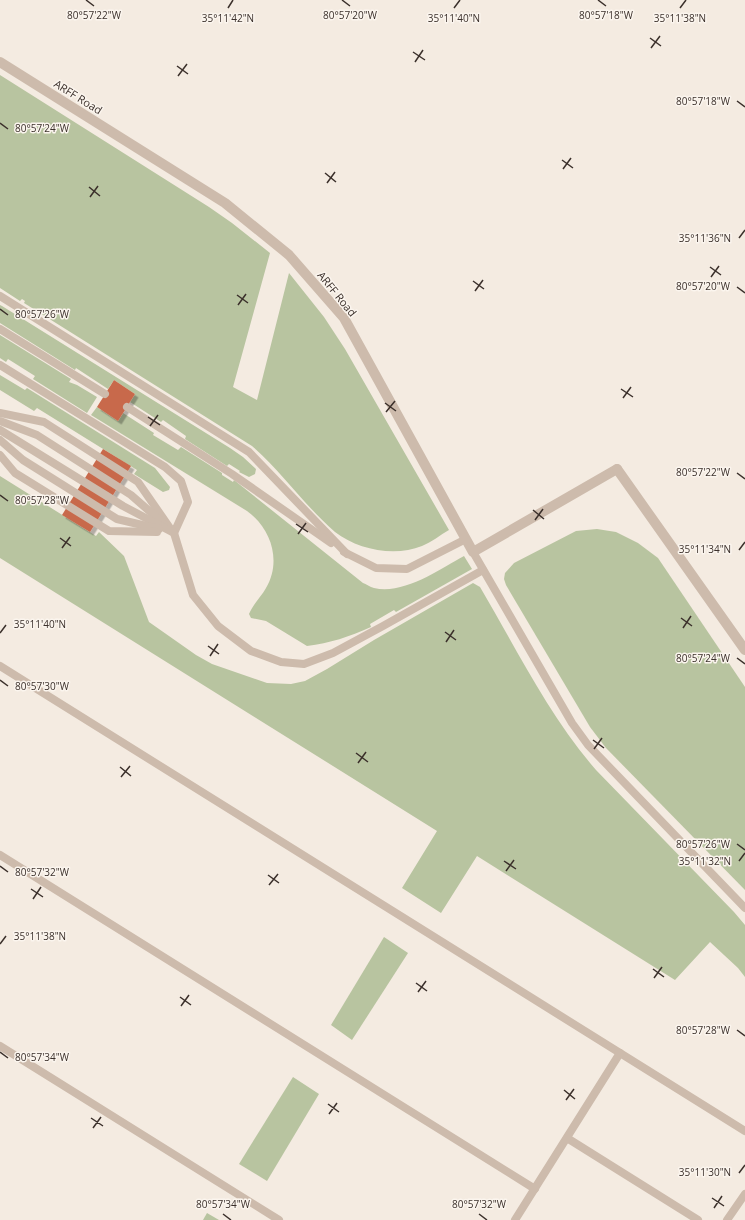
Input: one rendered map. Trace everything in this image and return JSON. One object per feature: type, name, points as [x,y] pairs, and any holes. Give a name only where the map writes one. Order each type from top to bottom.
[{"type":"street","name":"ARFF Road","points":[[0,62],[226,203],[289,255],[344,318],[473,552]]},
{"type":"street","points":[[473,552],[617,469],[745,650]]},
{"type":"lane","points":[[0,296],[249,452],[347,554]]},
{"type":"lane","points":[[0,329],[105,394]]},
{"type":"lane","points":[[0,364],[166,468],[181,482],[188,502],[174,533]]},
{"type":"lane","points":[[127,407],[232,474],[347,554],[376,568],[407,569],[466,539]]},
{"type":"lane","points":[[0,413],[44,422],[138,482],[174,533],[193,595],[218,626],[251,651],[281,662],[304,664],[333,653],[483,570]]},
{"type":"lane","points":[[0,421],[37,436],[131,495],[174,533]]},
{"type":"lane","points":[[0,430],[122,506],[174,533]]},
{"type":"lane","points":[[0,440],[23,460],[117,518],[174,533]]},
{"type":"lane","points":[[0,455],[15,473],[109,531],[174,533]]},
{"type":"lane","points":[[473,552],[572,723],[588,745],[745,908]]},
{"type":"lane","points":[[0,666],[745,1131]]},
{"type":"lane","points":[[0,855],[535,1189]]},
{"type":"lane","points":[[0,1046],[279,1220]]},
{"type":"lane","points":[[515,1220],[620,1053]]},
{"type":"lane","points":[[567,1138],[698,1220]]},
{"type":"lane","points":[[727,1220],[745,1194]]},
{"type":"green space","points":[[0,75],[209,207],[270,253],[233,387],[257,400],[289,273],[324,317],[345,349],[449,530],[422,546],[400,551],[377,550],[354,543],[344,538],[324,522],[252,446],[24,303],[25,301],[22,299],[20,301],[0,288]]},
{"type":"green space","points":[[0,305],[230,448],[256,469],[255,474],[249,477],[239,472],[240,471],[229,464],[227,466],[185,439],[186,436],[163,420],[161,422],[130,402],[135,394],[114,380],[108,389],[76,368],[75,370],[0,323]]},
{"type":"green space","points":[[0,335],[71,379],[69,382],[97,397],[87,413],[33,379],[35,376],[8,359],[6,362],[0,358]]},
{"type":"green space","points":[[0,375],[25,390],[27,388],[155,468],[170,487],[169,490],[163,492],[134,474],[137,470],[37,408],[34,411],[0,390]]},
{"type":"green space","points":[[97,407],[118,421],[123,413],[154,433],[153,435],[178,450],[181,447],[222,473],[222,475],[233,482],[234,480],[363,583],[371,587],[385,589],[397,588],[421,580],[464,556],[472,569],[396,612],[394,610],[370,624],[371,627],[339,639],[307,646],[266,621],[251,618],[249,614],[266,588],[271,578],[273,567],[272,546],[262,526],[255,518],[247,511],[91,415]]},
{"type":"green space","points":[[0,476],[96,536],[99,532],[124,556],[149,622],[196,655],[212,664],[267,683],[291,684],[305,681],[473,583],[480,587],[548,704],[579,749],[596,770],[745,925],[745,977],[738,968],[710,942],[675,980],[477,856],[441,913],[402,888],[437,831],[0,558]]},
{"type":"green space","points":[[597,529],[616,532],[638,543],[658,558],[745,687],[745,890],[606,748],[590,727],[506,585],[504,579],[505,573],[514,563],[576,531]]},
{"type":"green space","points":[[384,937],[408,953],[352,1040],[331,1025]]},
{"type":"green space","points":[[293,1077],[319,1094],[267,1181],[239,1164]]},
{"type":"green space","points":[[207,1213],[219,1220],[203,1220]]},
{"type":"building","points":[[114,380],[135,394],[118,421],[97,407]]},
{"type":"building","points":[[103,449],[131,466],[90,532],[62,515]]}]
